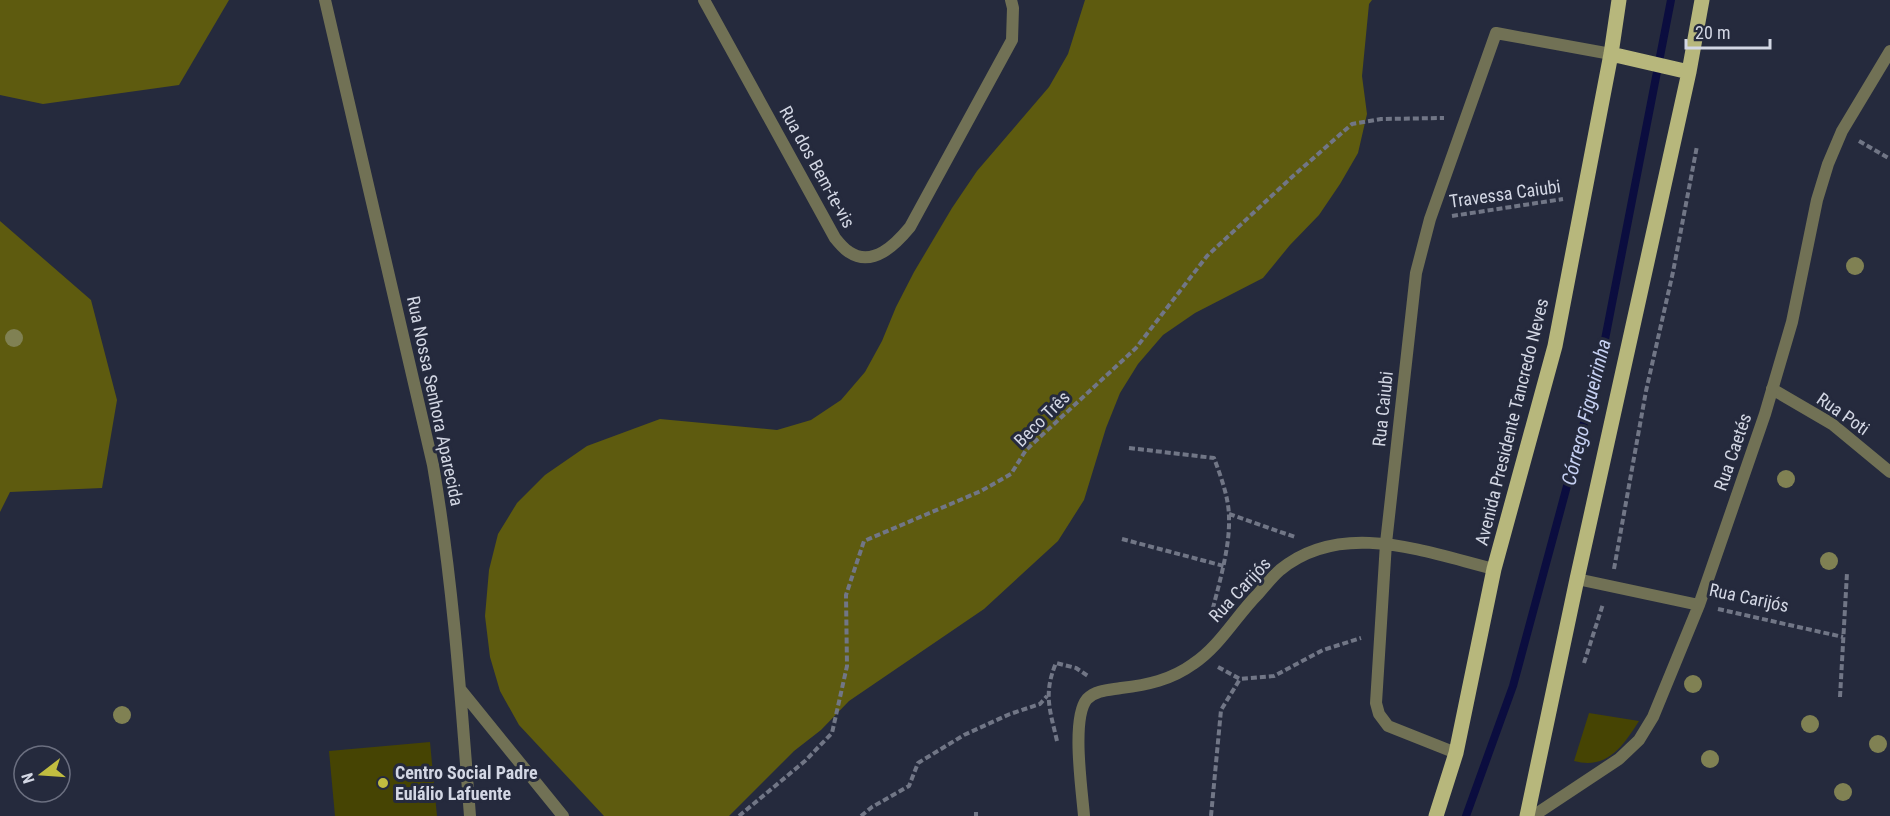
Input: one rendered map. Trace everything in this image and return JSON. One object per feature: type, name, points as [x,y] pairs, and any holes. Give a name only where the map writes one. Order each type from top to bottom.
[{"type":"main road","name":"Avenida Presidente Tancredo Neves","points":[[1436,816],[1456,753],[1494,569],[1555,346],[1611,54],[1619,0]]},
{"type":"main road","points":[[1527,816],[1689,72],[1702,0]]},
{"type":"main road","points":[[1611,54],[1689,72]]},
{"type":"street","name":"Rua Nossa Senhora Aparecida","points":[[325,0],[433,465],[444,529],[470,816]]},
{"type":"street","name":"Rua dos Bem-te-vis","points":[[704,0],[835,238],[850,253],[865,257],[882,254],[896,245],[910,227],[1012,40],[1011,0]]},
{"type":"street","name":"Rua Caiubi","points":[[1456,753],[1388,726],[1382,721],[1376,704],[1386,543],[1416,273],[1431,219],[1496,33],[1611,54]]},
{"type":"street","name":"Rua Caetés","points":[[1533,816],[1619,759],[1640,740],[1653,717],[1699,605],[1772,389],[1792,322],[1817,200],[1828,164],[1842,131],[1890,51]]},
{"type":"street","name":"Rua Poti","points":[[1772,389],[1832,424],[1890,472]]},
{"type":"street","name":"Rua Carijós","points":[[1084,816],[1078,726],[1080,711],[1087,699],[1098,691],[1153,684],[1176,675],[1202,658],[1281,570],[1315,550],[1347,542],[1386,543],[1494,569]]},
{"type":"street","name":"Rua Carijós","points":[[1577,579],[1699,605]]},
{"type":"street","points":[[460,689],[563,816]]},
{"type":"path","name":"Beco Três","points":[[740,816],[805,761],[832,733],[847,666],[846,595],[864,541],[981,491],[1011,474],[1026,450],[1136,348],[1207,256],[1352,124],[1382,119],[1466,118]]},
{"type":"path","points":[[1842,131],[1890,159]]},
{"type":"path","points":[[1581,671],[1609,586],[1621,536],[1646,391],[1673,272],[1699,137]]},
{"type":"path","name":"Travessa Caiubi","points":[[1431,219],[1583,196]]},
{"type":"path","points":[[1129,448],[1214,459],[1224,484],[1229,514],[1224,566],[1211,617]]},
{"type":"path","points":[[1229,514],[1295,537],[1305,556]]},
{"type":"path","points":[[1122,538],[1224,566]]},
{"type":"path","points":[[1840,697],[1847,573]]},
{"type":"path","name":"Rua Carijós","points":[[1699,605],[1843,637]]},
{"type":"path","points":[[1202,658],[1240,679],[1274,676],[1323,650],[1358,638],[1380,641]]},
{"type":"path","points":[[861,816],[872,807],[909,786],[918,763],[964,735],[1010,714],[1040,704],[1047,696],[1056,663],[1076,668],[1108,690]]},
{"type":"path","points":[[1211,816],[1221,710],[1240,679]]},
{"type":"shaded area","points":[[0,0],[229,0],[179,85],[43,104],[0,95]]},
{"type":"shaded area","points":[[1085,0],[1372,0],[1369,4],[1362,76],[1367,114],[1358,153],[1340,184],[1319,215],[1263,278],[1195,313],[1163,335],[1138,364],[1120,393],[1106,428],[1084,500],[1058,541],[984,609],[849,701],[821,730],[794,751],[729,816],[604,816],[519,725],[500,691],[490,657],[485,616],[489,570],[498,534],[517,503],[545,475],[587,446],[660,419],[777,430],[811,420],[841,400],[865,372],[914,272],[952,208],[977,171],[1049,87],[1068,54]]},
{"type":"shaded area","points":[[0,221],[91,300],[117,400],[102,488],[10,492],[0,512]]},
{"type":"shaded area","points":[[1589,713],[1639,721],[1620,747],[1605,759],[1586,763],[1574,761]]},
{"type":"shaded area","name":"Centro Social Padre Eulálio Lafuente","points":[[430,742],[437,816],[335,816],[329,751]]},
{"type":"waterway","name":"Córrego Figueirinha","points":[[1466,816],[1513,686],[1601,360],[1671,0]]},
{"type":"place","name":"Centro Social Padre Eulálio Lafuente","points":[[383,783]]}]
